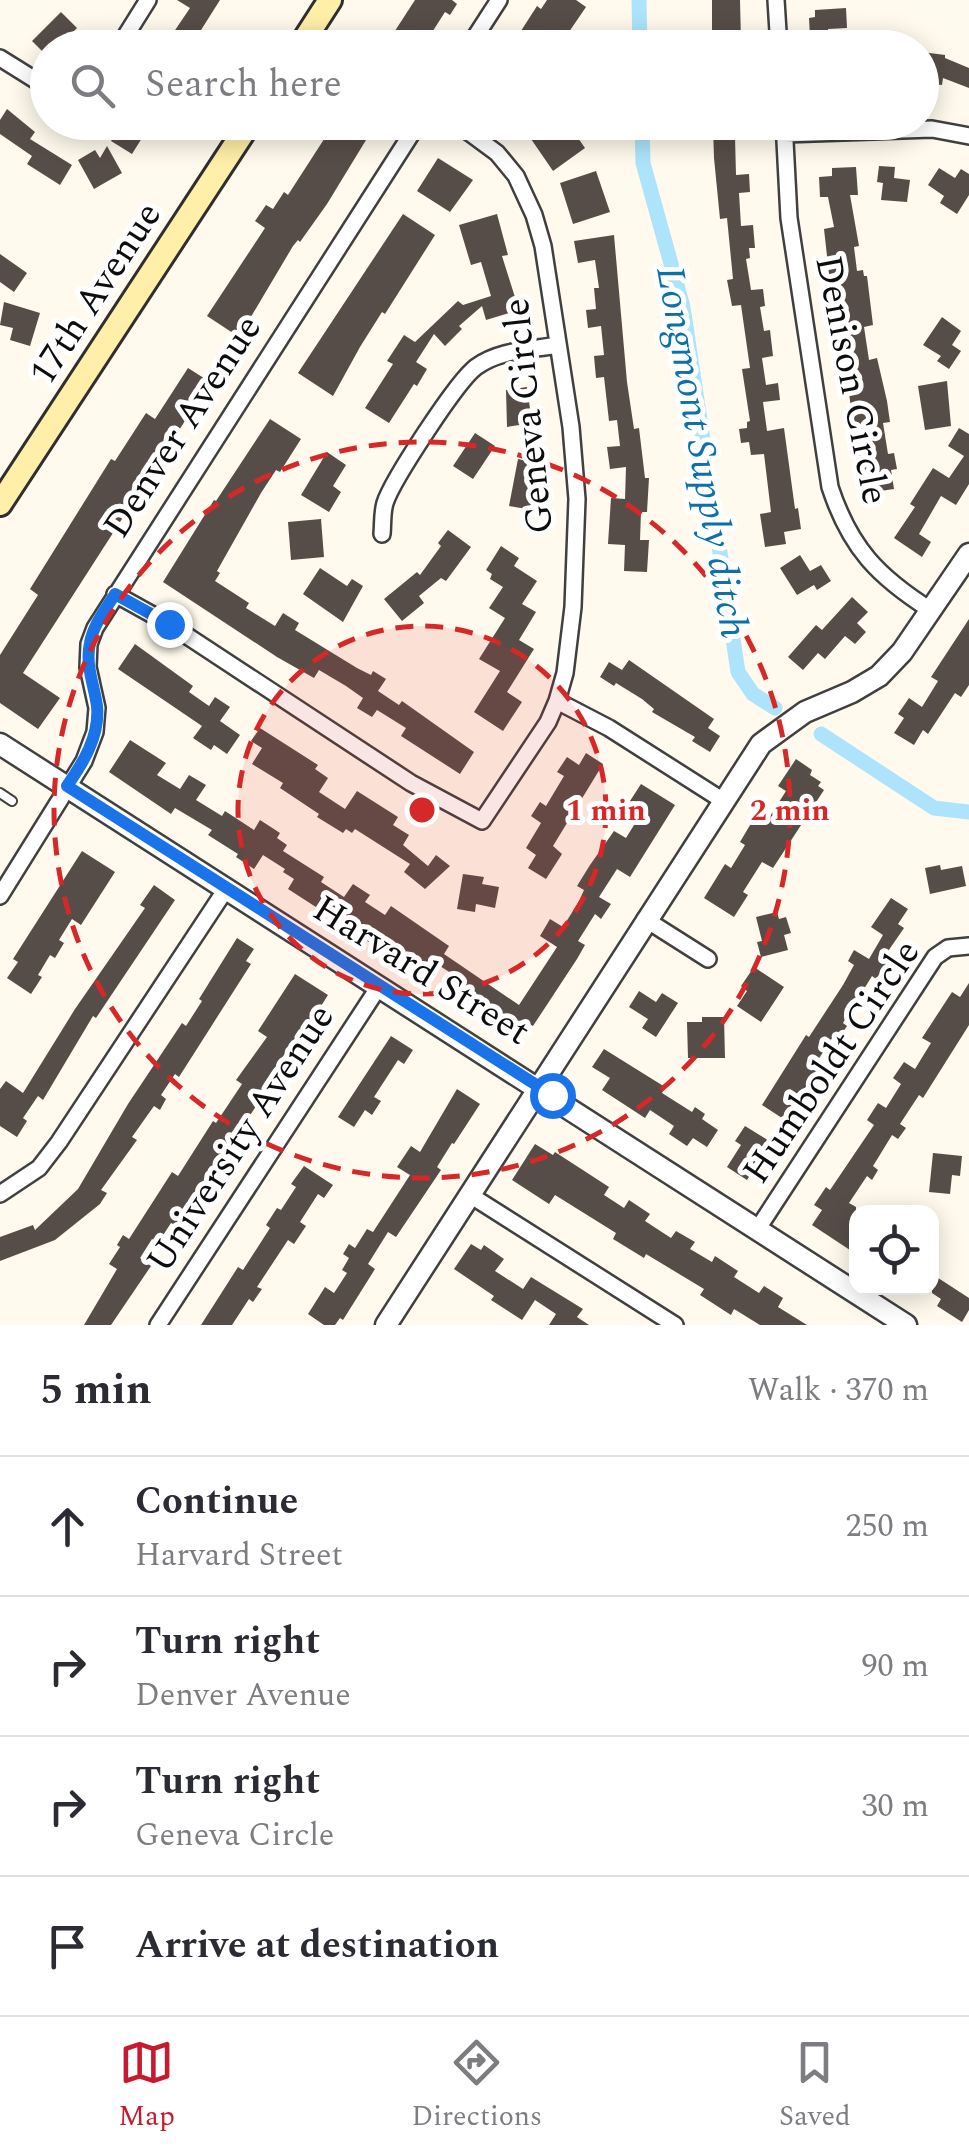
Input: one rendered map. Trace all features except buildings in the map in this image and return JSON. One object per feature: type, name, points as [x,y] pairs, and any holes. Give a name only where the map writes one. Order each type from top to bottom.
[{"type":"main road","points":[[311,30],[330,0]]},
{"type":"main road","name":"17th Avenue","points":[[0,504],[238,140]]},
{"type":"street","points":[[129,30],[148,0]]},
{"type":"street","points":[[480,30],[499,0]]},
{"type":"street","points":[[776,0],[778,30]]},
{"type":"street","points":[[0,58],[30,77]]},
{"type":"street","points":[[939,130],[969,136]]},
{"type":"street","name":"Denver Avenue","points":[[0,895],[84,761],[95,732],[97,708],[88,667],[89,644],[95,628],[407,140]]},
{"type":"street","name":"Geneva Circle","points":[[115,594],[169,624],[411,783],[482,821],[548,722],[557,701],[565,673],[573,607],[577,499],[571,428],[543,246],[516,176],[497,152],[481,140]]},
{"type":"street","name":"Denison Circle","points":[[786,140],[789,218],[830,487],[840,519],[858,549],[881,575],[932,611]]},
{"type":"street","points":[[382,534],[385,504],[394,485],[458,384],[476,367],[498,355],[558,345]]},
{"type":"street","points":[[386,1325],[761,744],[804,712],[852,692],[878,676],[902,652],[969,554]]},
{"type":"street","points":[[557,701],[609,728],[722,800]]},
{"type":"street","name":"Harvard Street","points":[[0,744],[906,1325]]},
{"type":"street","points":[[0,1194],[39,1168],[59,1142],[226,889]]},
{"type":"street","points":[[645,920],[708,959]]},
{"type":"street","name":"Humboldt Circle","points":[[758,1230],[935,957],[948,948],[969,946]]},
{"type":"street","name":"University Avenue","points":[[158,1325],[378,988]]},
{"type":"street","points":[[470,1195],[675,1325]]},
{"type":"lane","points":[[0,793],[12,801]]},
{"type":"waterway","name":"Longmont Supply ditch","points":[[639,0],[640,30]]},
{"type":"waterway","name":"Longmont Supply ditch","points":[[642,140],[643,163],[683,307],[738,672],[753,694],[775,708]]},
{"type":"waterway","name":"Longmont Supply ditch","points":[[821,734],[934,808],[969,812]]},
{"type":"route","points":[[169,624],[115,594],[89,644],[88,667],[97,708],[95,732],[84,761],[67,786],[378,988],[552,1095]]}]
